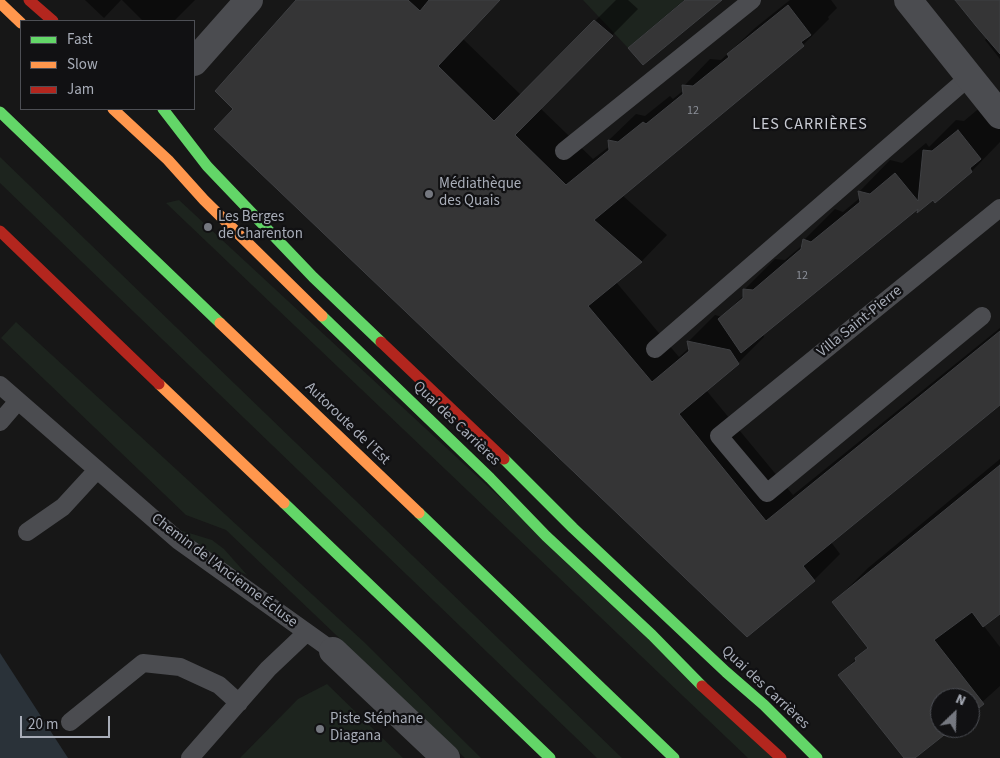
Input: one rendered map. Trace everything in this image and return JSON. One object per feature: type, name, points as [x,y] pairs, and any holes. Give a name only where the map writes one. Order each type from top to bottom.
[{"type":"main road","points":[[29,0],[52,20]]},
{"type":"main road","points":[[0,3],[20,22]]},
{"type":"main road","name":"Quai des Carrières","points":[[114,110],[148,136],[204,200],[294,290],[490,478],[546,536],[644,628],[693,678],[729,708],[781,758]]},
{"type":"main road","points":[[126,120],[130,110]]},
{"type":"main road","points":[[163,126],[166,119],[164,111]]},
{"type":"main road","name":"Quai des Carrières","points":[[164,111],[207,166],[313,277],[504,459],[573,528],[726,672],[764,705],[817,758]]},
{"type":"main road","name":"Autoroute de l’Est","points":[[0,112],[674,758]]},
{"type":"main road","points":[[0,231],[550,758]]},
{"type":"street","points":[[195,61],[249,0]]},
{"type":"street","points":[[908,0],[1000,115]]},
{"type":"street","name":"Chemin de l'Ancienne Écluse","points":[[333,651],[446,758]]},
{"type":"lane","points":[[564,151],[752,0]]},
{"type":"lane","points":[[655,348],[969,77]]},
{"type":"lane","name":"Villa Saint-Pierre","points":[[982,316],[767,493],[719,436],[1000,208]]},
{"type":"lane","name":"Chemin de l'Ancienne Écluse","points":[[0,385],[178,541],[333,651]]},
{"type":"lane","points":[[0,422],[18,401]]},
{"type":"lane","points":[[27,532],[63,507],[97,470]]},
{"type":"lane","points":[[190,758],[268,669],[306,632]]},
{"type":"lane","points":[[70,722],[143,663],[180,667],[219,685],[239,703]]},
{"type":"shaded area","points":[[583,0],[685,0],[628,48]]},
{"type":"shaded area","points":[[0,157],[622,758],[597,758],[0,183]]},
{"type":"shaded area","points":[[179,200],[781,758],[748,758],[166,203]]},
{"type":"shaded area","points":[[16,322],[364,642],[481,758],[465,758],[226,530],[186,515],[1,338]]},
{"type":"shaded area","points":[[176,529],[212,540],[224,549],[247,575],[221,563]]},
{"type":"shaded area","points":[[0,653],[68,758],[0,758]]},
{"type":"shaded area","name":"Piste Stéphane Diagana","points":[[327,684],[403,758],[240,758],[298,699]]},
{"type":"building","points":[[296,0],[408,0],[420,11],[429,0],[500,0],[438,66],[494,121],[594,20],[613,36],[515,135],[566,185],[609,150],[608,140],[618,142],[643,122],[646,124],[683,94],[682,85],[693,86],[729,57],[727,54],[788,5],[811,35],[801,42],[804,46],[594,220],[642,262],[588,306],[652,382],[689,351],[687,341],[730,350],[739,364],[679,414],[766,521],[1000,331],[1000,405],[803,566],[815,581],[747,637],[214,129],[233,109],[215,91]]},
{"type":"building","points":[[685,0],[722,0],[643,65],[628,48]]},
{"type":"building","points":[[955,0],[1000,0],[1000,54],[976,26]]},
{"type":"building","points":[[958,130],[981,159],[970,168],[972,172],[935,203],[933,200],[917,213],[918,209],[741,353],[718,319],[743,298],[743,289],[753,290],[801,249],[803,239],[811,242],[860,202],[858,191],[870,194],[895,173],[918,201],[923,150],[932,151]]},
{"type":"building","points":[[1000,465],[1000,614],[983,627],[972,612],[934,640],[972,688],[930,688],[930,738],[940,738],[915,758],[904,758],[838,675],[856,661],[855,658],[868,648],[832,602]]},
{"type":"building","points":[[980,699],[984,704],[980,707]]},
{"type":"traffic: fast","points":[[164,110],[207,166],[313,277],[381,342]]},
{"type":"traffic: fast","points":[[0,112],[220,323]]},
{"type":"traffic: fast","points":[[322,316],[490,478],[546,536],[652,635],[702,686]]},
{"type":"traffic: fast","points":[[504,459],[573,528],[726,672],[764,705],[817,758]]},
{"type":"traffic: fast","points":[[284,503],[550,758]]},
{"type":"traffic: fast","points":[[419,513],[674,758]]},
{"type":"traffic: slow","points":[[0,3],[20,22]]},
{"type":"traffic: slow","points":[[114,110],[168,160],[204,200],[322,316]]},
{"type":"traffic: slow","points":[[220,323],[419,513]]},
{"type":"traffic: slow","points":[[159,384],[284,503]]},
{"type":"traffic: jam","points":[[29,0],[52,20]]},
{"type":"traffic: jam","points":[[0,231],[159,384]]},
{"type":"traffic: jam","points":[[381,342],[504,459]]},
{"type":"traffic: jam","points":[[702,686],[781,758]]},
{"type":"place","name":"Médiathèque des Quais","points":[[429,194]]},
{"type":"place","name":"Les Berges de Charenton","points":[[208,227]]},
{"type":"place","name":"Piste Stéphane Diagana","points":[[320,729]]},
{"type":"district","name":"LES CARRIÈRES","points":[[810,125]]}]
